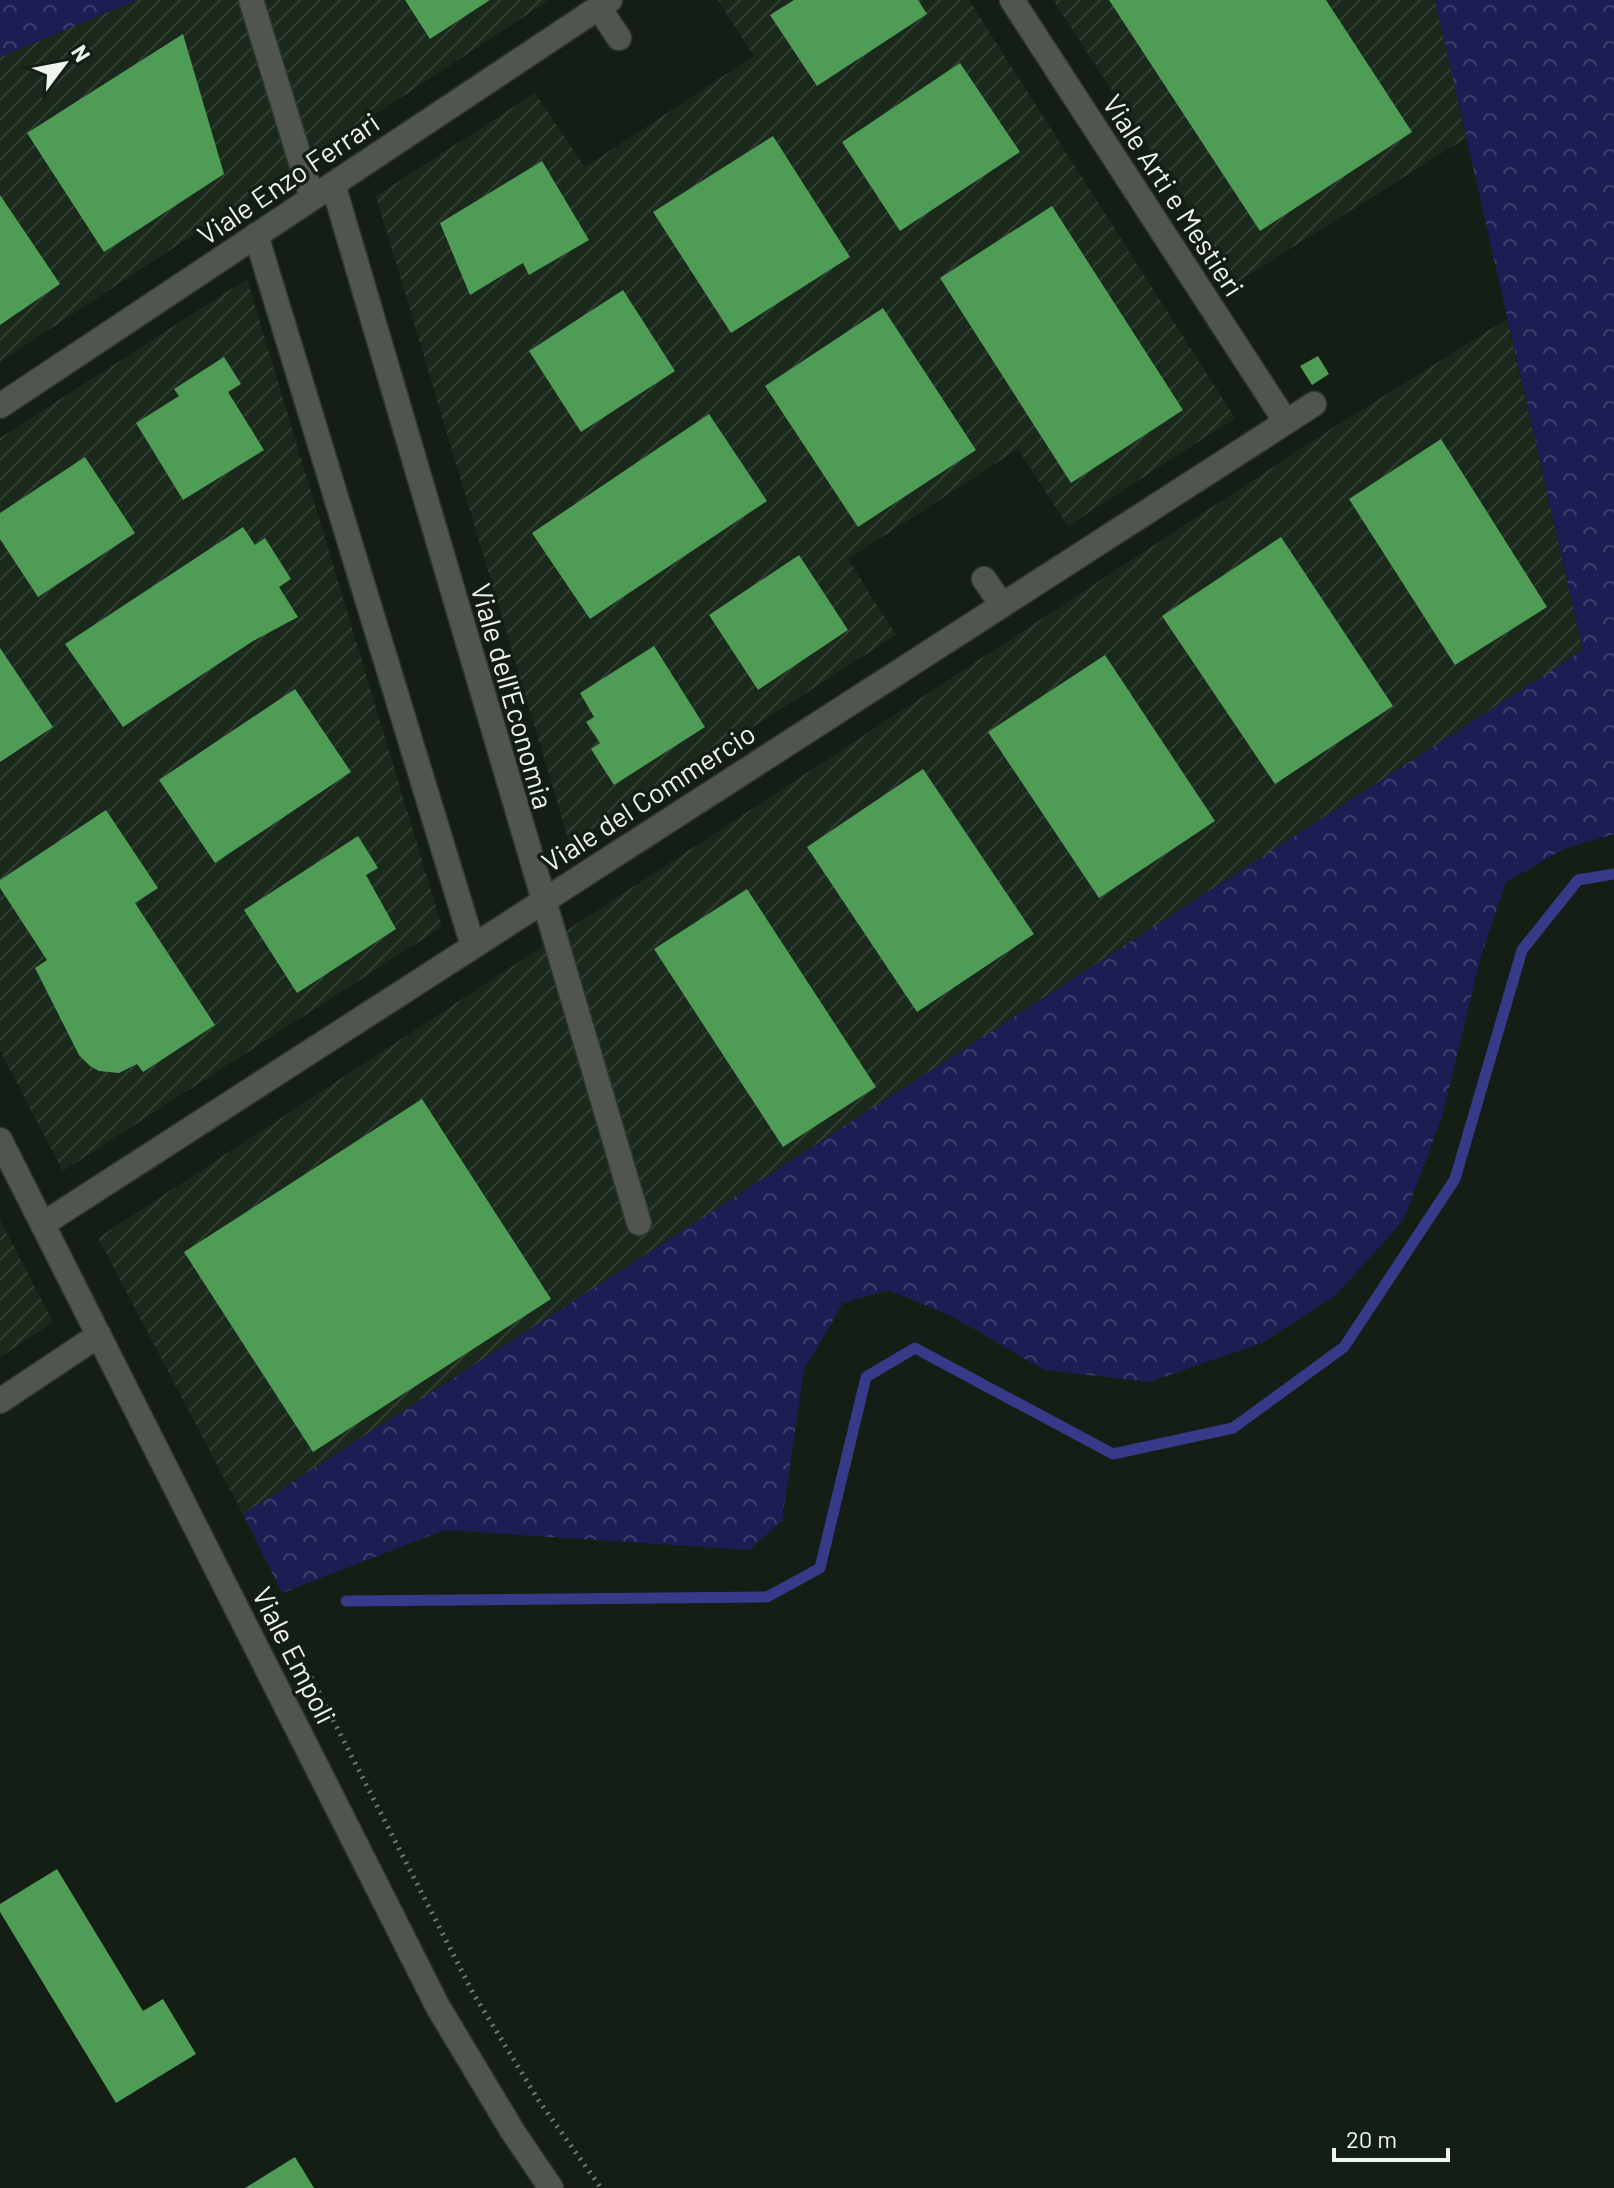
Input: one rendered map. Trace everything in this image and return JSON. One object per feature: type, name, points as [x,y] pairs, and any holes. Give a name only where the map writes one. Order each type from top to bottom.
[{"type":"street","points":[[251,0],[312,198]]},
{"type":"street","name":"Viale Arti e Mestieri","points":[[1012,0],[1286,422]]},
{"type":"street","points":[[604,4],[619,38]]},
{"type":"street","name":"Viale Enzo Ferrari","points":[[0,406],[604,4]]},
{"type":"street","name":"Viale dell'Economia","points":[[333,184],[639,1223]]},
{"type":"street","points":[[256,235],[473,946]]},
{"type":"street","name":"Viale del Commercio","points":[[43,1224],[1314,404]]},
{"type":"street","points":[[984,579],[1002,605]]},
{"type":"street","name":"Viale Empoli","points":[[2,1151],[43,1224],[438,2007],[513,2132],[551,2188]]},
{"type":"street","points":[[0,1401],[99,1335]]},
{"type":"path","points":[[308,1671],[473,1993],[539,2101],[601,2188]]},
{"type":"shaded area","points":[[137,0],[549,0],[0,362],[0,57]]},
{"type":"shaded area","points":[[718,0],[969,0],[1235,418],[1068,526],[1018,449],[848,559],[896,635],[570,845],[376,196],[535,93],[585,167],[754,56]]},
{"type":"shaded area","points":[[1053,0],[1435,0],[1466,138],[1237,282]]},
{"type":"shaded area","points":[[247,279],[442,927],[63,1171],[0,1051],[0,438]]},
{"type":"shaded area","points":[[1507,319],[1583,650],[243,1514],[98,1238],[1331,429]]},
{"type":"shaded area","points":[[0,1220],[53,1322],[0,1357]]},
{"type":"green space","points":[[0,0],[137,0],[0,57]]},
{"type":"green space","points":[[1435,0],[1614,0],[1614,834],[1564,849],[1506,882],[1481,956],[1442,1117],[1403,1221],[1335,1296],[1262,1343],[1149,1382],[1044,1370],[953,1317],[889,1290],[843,1303],[804,1370],[782,1521],[749,1550],[445,1530],[282,1593],[243,1514],[1583,650]]},
{"type":"building","points":[[405,0],[490,0],[430,39]]},
{"type":"building","points":[[794,0],[918,0],[927,14],[817,86],[770,15]]},
{"type":"building","points":[[1109,0],[1326,0],[1412,132],[1260,231]]},
{"type":"building","points":[[183,34],[224,174],[104,252],[27,133]]},
{"type":"building","points":[[960,63],[1020,152],[900,231],[842,142]]},
{"type":"building","points":[[773,136],[850,257],[731,333],[653,212]]},
{"type":"building","points":[[542,161],[589,240],[529,275],[523,263],[470,295],[440,223]]},
{"type":"building","points":[[0,195],[60,284],[0,325]]},
{"type":"building","points":[[1052,206],[1183,410],[1071,483],[940,278]]},
{"type":"building","points":[[623,290],[675,371],[581,432],[529,351]]},
{"type":"building","points":[[883,308],[976,450],[858,527],[765,386]]},
{"type":"building","points":[[1318,356],[1329,374],[1312,385],[1300,366]]},
{"type":"building","points":[[224,357],[241,384],[228,392],[264,450],[183,500],[136,423],[179,396],[174,389]]},
{"type":"building","points":[[709,414],[767,501],[590,619],[532,533]]},
{"type":"building","points":[[1441,439],[1547,607],[1455,665],[1349,499]]},
{"type":"building","points":[[85,457],[135,533],[38,597],[0,539],[0,513]]},
{"type":"building","points":[[243,527],[255,545],[265,538],[291,579],[279,587],[298,617],[253,641],[123,727],[65,644]]},
{"type":"building","points":[[1281,537],[1393,706],[1275,784],[1162,616]]},
{"type":"building","points":[[799,555],[848,630],[758,690],[709,615]]},
{"type":"building","points":[[654,646],[705,727],[614,785],[591,749],[600,743],[586,722],[594,717],[580,693]]},
{"type":"building","points":[[0,648],[53,727],[0,762]]},
{"type":"building","points":[[1105,655],[1215,821],[1099,898],[988,732]]},
{"type":"building","points":[[295,689],[351,772],[215,863],[159,780]]},
{"type":"building","points":[[923,769],[1034,934],[917,1012],[807,847]]},
{"type":"building","points":[[106,810],[158,888],[135,903],[215,1025],[143,1072],[137,1064],[119,1073],[99,1071],[79,1055],[35,968],[47,960],[0,888],[0,880]]},
{"type":"building","points":[[358,836],[378,868],[366,875],[396,929],[297,993],[244,910]]},
{"type":"building","points":[[747,889],[876,1087],[783,1147],[654,949]]},
{"type":"building","points":[[422,1099],[551,1299],[313,1452],[184,1252]]},
{"type":"building","points":[[57,1869],[143,2011],[163,1999],[196,2054],[116,2103],[0,1912],[0,1904]]},
{"type":"building","points":[[295,2157],[314,2188],[245,2188],[290,2160]]},
{"type":"waterway","points":[[346,1601],[767,1597],[820,1568],[866,1377],[915,1348],[1113,1454],[1233,1428],[1344,1347],[1455,1179],[1522,950],[1578,880],[1614,874]]}]
